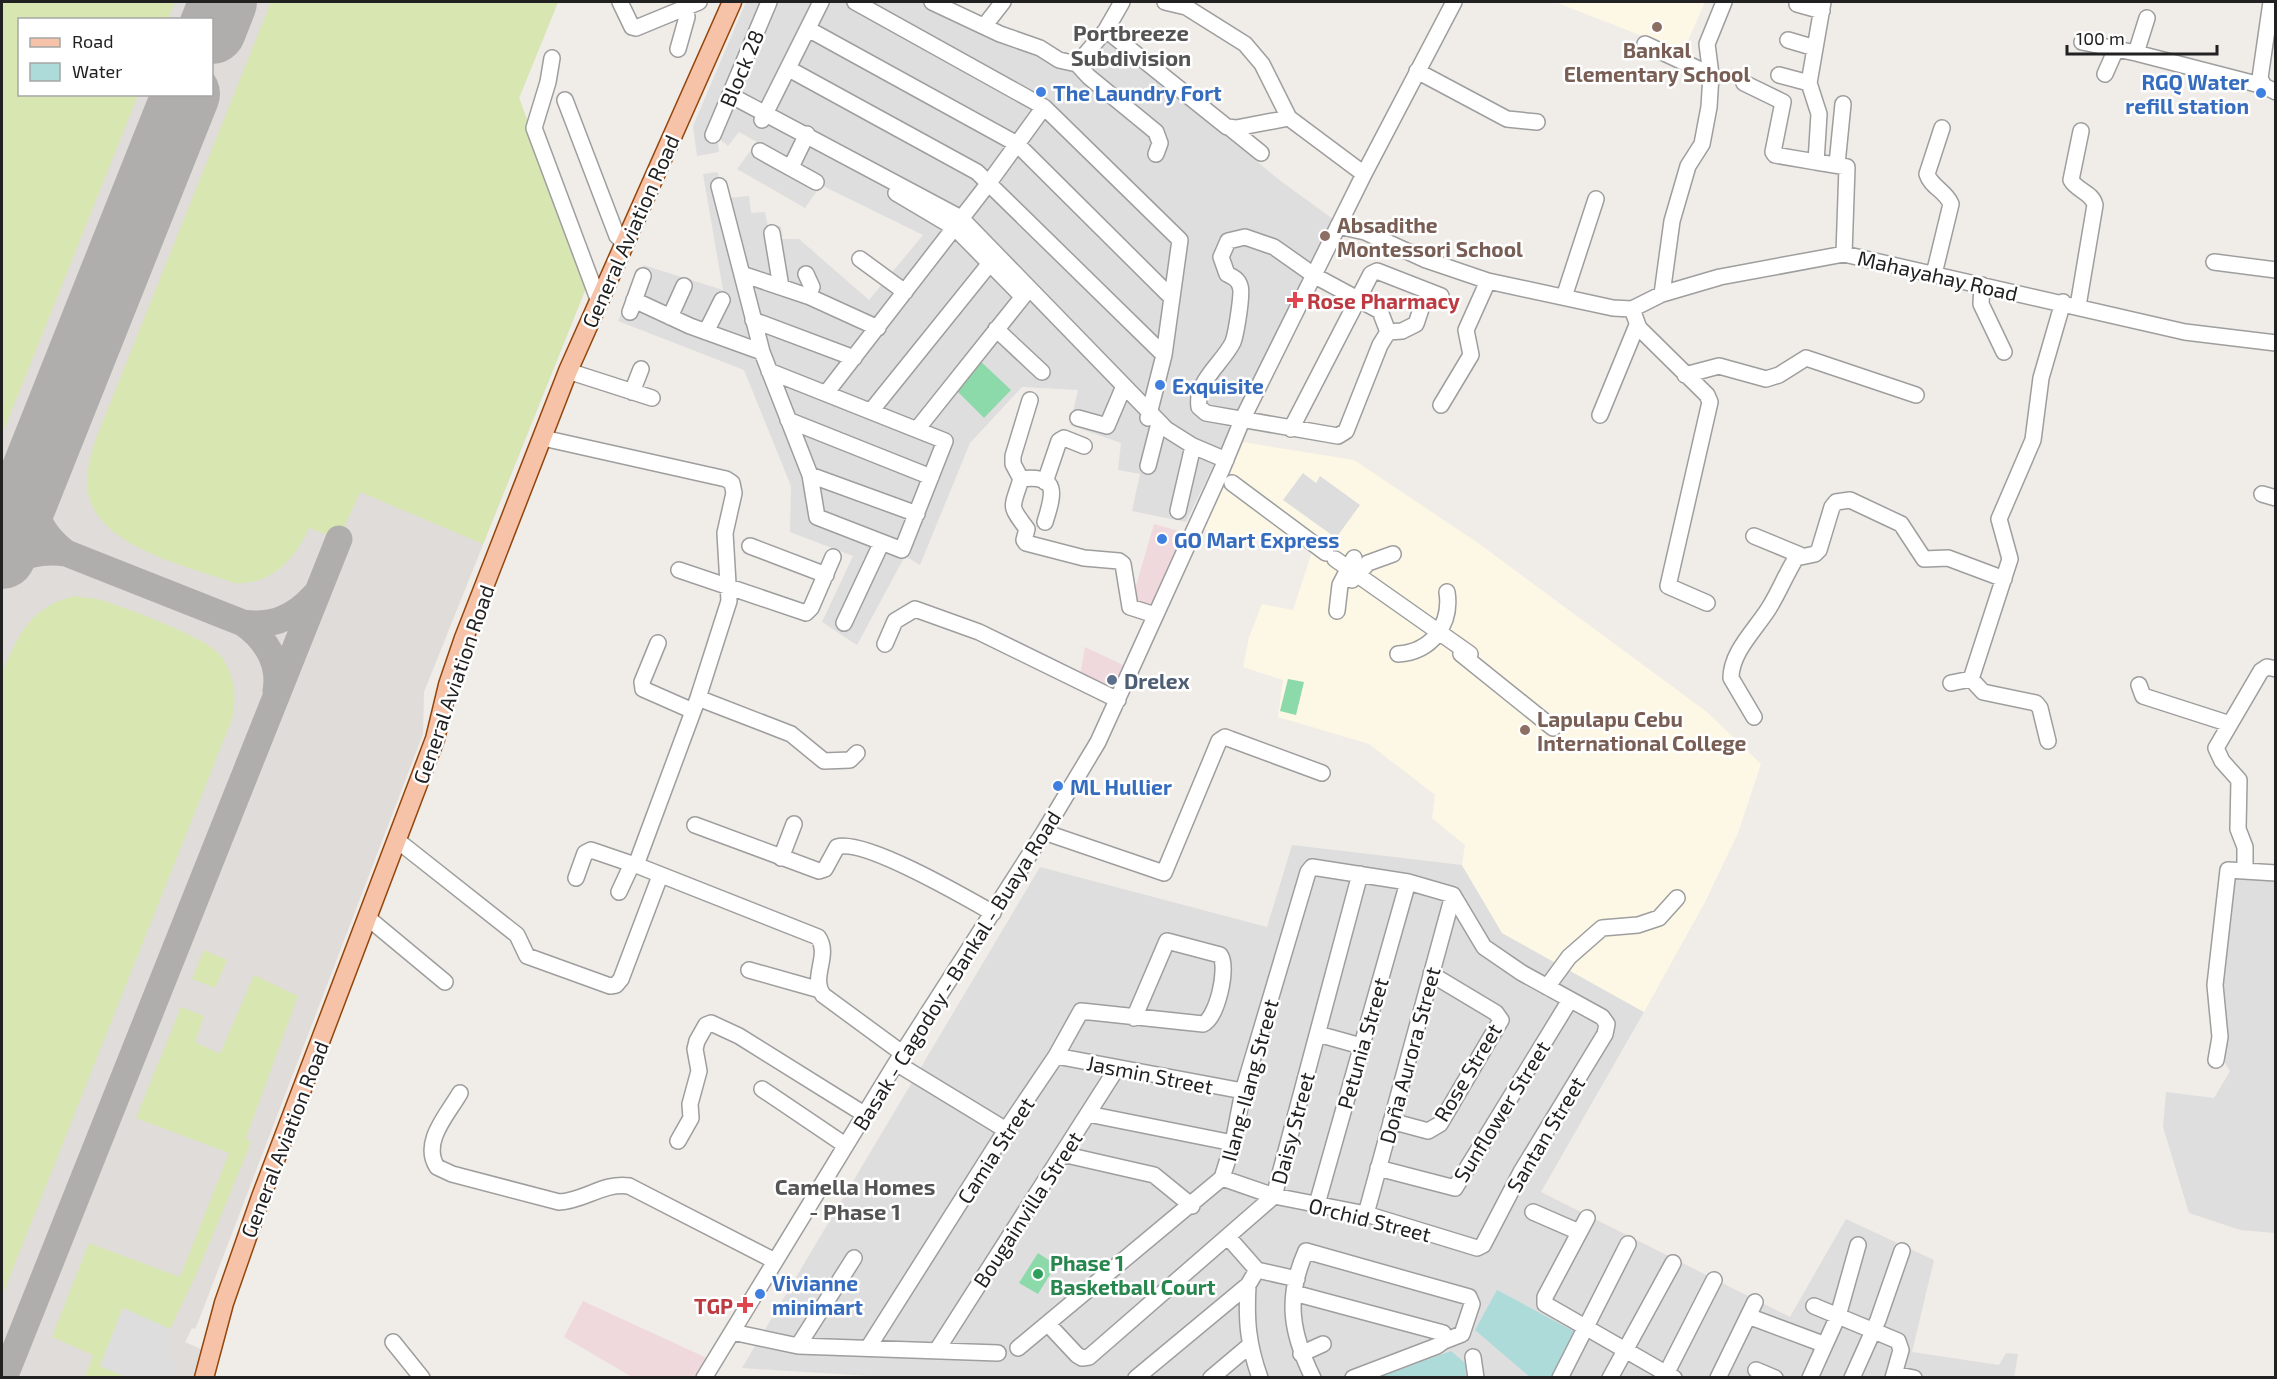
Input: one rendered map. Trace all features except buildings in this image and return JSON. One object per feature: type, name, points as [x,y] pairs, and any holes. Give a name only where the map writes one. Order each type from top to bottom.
[{"type":"main road","name":"General Aviation Road","points":[[204,1377],[224,1303],[261,1197],[435,739],[448,685],[464,638],[598,299],[625,244],[732,2]]},
{"type":"street","points":[[620,2],[632,27],[636,28],[693,4]]},
{"type":"street","name":"Block 28","points":[[713,135],[769,2]]},
{"type":"street","points":[[764,117],[821,2]]},
{"type":"street","points":[[855,2],[1044,107],[1180,240],[1148,466]]},
{"type":"street","points":[[932,2],[1000,34],[1040,48],[1059,60],[1077,64],[1089,77],[1150,124],[1160,142],[1156,154]]},
{"type":"street","points":[[985,25],[1003,2]]},
{"type":"street","points":[[1077,64],[1106,30],[1122,2]]},
{"type":"street","points":[[1165,2],[1186,7],[1254,52],[1289,118],[1364,174]]},
{"type":"street","name":"Basak - Cagodoy - Bankal - Buaya Road","points":[[709,1376],[732,1332],[864,1114],[1044,832],[1098,742],[1224,465],[1243,418],[1364,174],[1454,2]]},
{"type":"street","points":[[1662,294],[1672,221],[1688,166],[1702,144],[1709,107],[1711,75],[1707,44],[1724,2]]},
{"type":"street","points":[[2270,89],[2260,78],[2271,2]]},
{"type":"street","points":[[678,49],[693,4]]},
{"type":"street","points":[[1797,4],[1823,7],[1809,83],[1819,114],[1816,162]]},
{"type":"street","points":[[2136,53],[2147,18]]},
{"type":"street","points":[[808,29],[1017,144],[1172,298]]},
{"type":"street","points":[[1106,30],[1183,94],[1261,153]]},
{"type":"street","points":[[1788,40],[1815,48]]},
{"type":"street","points":[[2082,42],[2136,53],[2270,89]]},
{"type":"street","points":[[1645,44],[1711,75]]},
{"type":"street","points":[[2105,74],[2116,50]]},
{"type":"street","points":[[552,58],[548,82],[534,128],[598,299]]},
{"type":"street","points":[[789,69],[977,172],[1164,356]]},
{"type":"street","points":[[1417,71],[1507,119],[1537,122]]},
{"type":"street","points":[[1779,75],[1809,83]]},
{"type":"street","points":[[1744,83],[1783,102],[1773,152],[1775,155],[1847,167],[1844,254]]},
{"type":"street","points":[[729,99],[805,138],[958,223],[1153,422],[1192,451],[1224,465]]},
{"type":"street","points":[[565,100],[617,236],[625,244]]},
{"type":"street","points":[[1837,164],[1843,104]]},
{"type":"street","points":[[827,392],[958,223],[1044,107]]},
{"type":"street","points":[[1230,128],[1289,118]]},
{"type":"street","points":[[1934,274],[1951,204],[1945,194],[1929,181],[1926,174],[1942,128]]},
{"type":"street","points":[[2078,306],[2095,205],[2090,195],[2075,188],[2071,180],[2081,130]]},
{"type":"street","points":[[790,167],[805,138]]},
{"type":"street","points":[[760,151],[816,182]]},
{"type":"street","points":[[719,186],[762,352],[788,420],[810,475],[817,517],[881,544],[902,550],[945,441],[918,428],[769,370]]},
{"type":"street","points":[[1564,297],[1596,199]]},
{"type":"street","points":[[1347,209],[1365,232]]},
{"type":"street","points":[[1338,226],[1365,232],[1426,260],[1488,281],[1613,308],[1632,309],[1637,325],[1707,395],[1710,406],[1668,586],[1707,603]]},
{"type":"street","points":[[772,233],[781,287]]},
{"type":"street","points":[[1235,238],[1260,240],[1274,247],[1315,276],[1380,311],[1388,332],[1380,345],[1346,431],[1338,436],[1206,413],[1199,407],[1198,402],[1206,378],[1234,340],[1242,288],[1236,279],[1227,274],[1222,267],[1221,257],[1224,247],[1235,238]]},
{"type":"street","name":"Mahayahay Road","points":[[1632,309],[1662,294],[1720,277],[1844,254],[2063,302],[2185,332],[2276,343]]},
{"type":"street","points":[[861,259],[905,292]]},
{"type":"street","points":[[871,411],[993,259]]},
{"type":"street","points":[[2214,262],[2276,270]]},
{"type":"street","points":[[1291,429],[1371,274],[1377,271],[1434,293],[1416,324],[1402,331],[1388,332]]},
{"type":"street","points":[[742,274],[807,296],[878,328]]},
{"type":"street","points":[[806,274],[812,287],[807,296]]},
{"type":"street","points":[[643,276],[632,306],[670,317],[762,352]]},
{"type":"street","points":[[2248,276],[2276,278]]},
{"type":"street","points":[[1442,405],[1471,355],[1466,330],[1488,281]]},
{"type":"street","points":[[1982,285],[1981,304],[2004,352]]},
{"type":"street","points":[[670,317],[684,286]]},
{"type":"street","points":[[918,428],[1025,293]]},
{"type":"street","points":[[706,332],[722,300]]},
{"type":"street","points":[[1971,679],[2010,554],[1998,524],[1999,519],[2033,440],[2041,378],[2063,302]]},
{"type":"street","points":[[753,320],[854,358]]},
{"type":"street","points":[[1600,415],[1637,325]]},
{"type":"street","points":[[996,330],[1042,372]]},
{"type":"street","points":[[1685,375],[1719,366],[1766,379],[1772,378],[1806,358],[1916,395]]},
{"type":"street","points":[[632,392],[641,369]]},
{"type":"street","points":[[568,371],[652,398]]},
{"type":"street","points":[[1078,418],[1107,426],[1122,391]]},
{"type":"street","points":[[1030,400],[1013,456],[1013,464],[1021,479],[1013,504],[1014,513],[1027,529],[1024,540],[1026,543],[1084,558],[1119,561],[1123,564],[1130,607],[1155,615]]},
{"type":"street","points":[[788,420],[931,477]]},
{"type":"street","points":[[543,438],[726,479],[732,483],[734,493],[725,526],[729,601],[695,704],[634,865],[619,892]]},
{"type":"street","points":[[1045,482],[1059,441],[1064,438],[1084,446]]},
{"type":"street","points":[[1178,511],[1192,451]]},
{"type":"street","points":[[810,475],[917,514]]},
{"type":"street","points":[[1021,479],[1045,482],[1051,487],[1054,496],[1045,522]]},
{"type":"street","points":[[1232,483],[1467,652],[1461,654],[1553,728]]},
{"type":"street","points":[[1754,536],[1800,555],[1811,555],[1819,550],[1832,507],[1836,502],[1850,500],[1901,524],[1917,553],[1924,559],[1948,558],[2004,579]]},
{"type":"street","points":[[844,622],[881,544]]},
{"type":"street","points":[[750,546],[826,574]]},
{"type":"street","points":[[1345,566],[1393,554]]},
{"type":"street","points":[[1754,717],[1734,684],[1731,671],[1750,633],[1769,608],[1800,555]]},
{"type":"street","points":[[679,570],[729,589],[806,613],[811,608],[833,557]]},
{"type":"street","points":[[1338,610],[1340,585],[1345,566]]},
{"type":"street","points":[[1398,654],[1421,649],[1440,632],[1448,609],[1447,592]]},
{"type":"street","points":[[885,644],[895,621],[915,609],[979,632],[1118,700]]},
{"type":"street","points":[[658,643],[642,682],[644,689],[791,734],[824,761],[850,760],[857,753]]},
{"type":"street","points":[[2245,871],[2246,847],[2238,829],[2239,780],[2222,760],[2216,748],[2261,671],[2267,667],[2276,669]]},
{"type":"street","points":[[1951,683],[1971,679]]},
{"type":"street","points":[[1971,679],[1983,692],[2036,703],[2040,708],[2048,741]]},
{"type":"street","points":[[2139,685],[2143,696],[2230,724]]},
{"type":"street","points":[[1044,832],[1164,873],[1219,741],[1225,737],[1322,773]]},
{"type":"street","points":[[782,858],[794,824]]},
{"type":"street","points":[[695,825],[819,871],[825,869],[837,847],[853,845],[892,861],[993,913]]},
{"type":"street","points":[[398,841],[518,935],[526,956],[610,986],[616,985],[621,979],[660,876]]},
{"type":"street","points":[[576,878],[588,850],[634,865],[819,937],[824,949],[817,985],[820,990],[899,1058],[1006,1130]]},
{"type":"street","name":"Ilang-Ilang Street","points":[[1018,1348],[1192,1206],[1222,1178],[1233,1143],[1244,1091],[1308,872],[1312,867],[1360,874]]},
{"type":"street","points":[[2216,1060],[2220,1037],[2214,985],[2228,870],[2276,873]]},
{"type":"street","points":[[1360,874],[1408,882],[1453,895],[1484,947],[1570,1000]]},
{"type":"street","name":"Daisy Street","points":[[1048,1324],[1077,1355],[1082,1358],[1089,1357],[1274,1196],[1360,874]]},
{"type":"street","name":"Petunia Street","points":[[1317,1204],[1408,882]]},
{"type":"street","name":"Doña Aurora Street","points":[[1366,1214],[1453,895]]},
{"type":"street","points":[[1547,987],[1569,957],[1602,928],[1638,925],[1659,918],[1677,898]]},
{"type":"street","points":[[368,918],[445,982]]},
{"type":"street","points":[[1167,942],[1220,955],[1223,959],[1225,967],[1213,1016],[1208,1022],[1203,1024],[1134,1018],[1167,942]]},
{"type":"street","points":[[749,970],[820,990]]},
{"type":"street","name":"Rose Street","points":[[1391,1121],[1428,1131],[1440,1125],[1501,1020],[1496,1013],[1431,974]]},
{"type":"street","name":"Santan Street","points":[[1483,1245],[1521,1172],[1605,1034],[1607,1024],[1602,1017],[1570,1000]]},
{"type":"street","name":"Sunflower Street","points":[[1378,1168],[1455,1188],[1570,1000]]},
{"type":"street","name":"Camia Street","points":[[868,1348],[1006,1130],[1056,1056],[1081,1011],[1134,1018]]},
{"type":"street","points":[[678,1141],[691,1118],[690,1104],[699,1071],[695,1049],[697,1041],[706,1025],[711,1023],[740,1036],[864,1114]]},
{"type":"street","points":[[1318,1034],[1361,1046]]},
{"type":"street","name":"Jasmin Street","points":[[1056,1056],[1244,1091]]},
{"type":"street","name":"Bougainvilla Street","points":[[937,1350],[1117,1068]]},
{"type":"street","points":[[762,1089],[845,1145]]},
{"type":"street","points":[[460,1093],[434,1137],[432,1155],[437,1167],[452,1174],[559,1202],[569,1202],[603,1188],[629,1186],[775,1261]]},
{"type":"street","points":[[1088,1114],[1233,1143]]},
{"type":"street","points":[[1062,1154],[1154,1175],[1192,1206]]},
{"type":"street","name":"Orchid Street","points":[[1222,1178],[1274,1196],[1366,1214],[1478,1248],[1483,1245]]},
{"type":"street","points":[[1533,1212],[1579,1232]]},
{"type":"street","points":[[1587,1218],[1545,1297],[1545,1304],[1668,1376],[1714,1280]]},
{"type":"street","points":[[1228,1238],[1257,1270],[1296,1286],[1444,1337]]},
{"type":"street","points":[[1560,1377],[1628,1244]]},
{"type":"street","points":[[1810,1377],[1823,1344],[1838,1316],[1858,1245]]},
{"type":"street","points":[[1313,1377],[1301,1354],[1291,1314],[1306,1251],[1468,1297],[1472,1304],[1462,1334],[1444,1337],[1353,1377]]},
{"type":"street","points":[[1852,1377],[1874,1330],[1902,1251]]},
{"type":"street","points":[[798,1346],[854,1258]]},
{"type":"street","points":[[1610,1377],[1673,1263]]},
{"type":"street","points":[[1136,1377],[1248,1285],[1257,1270]]},
{"type":"street","points":[[1248,1285],[1246,1320],[1249,1346],[1260,1377]]},
{"type":"street","points":[[1718,1377],[1755,1302]]},
{"type":"street","points":[[1814,1306],[1874,1330],[1901,1344],[1893,1376],[1914,1377]]},
{"type":"street","points":[[1748,1317],[1823,1344]]},
{"type":"street","points":[[732,1332],[798,1346],[998,1353]]},
{"type":"street","points":[[393,1342],[422,1377]]},
{"type":"street","points":[[1301,1354],[1323,1344]]},
{"type":"street","points":[[1211,1377],[1249,1346]]},
{"type":"street","points":[[1473,1357],[1476,1377]]},
{"type":"street","points":[[1756,1370],[1775,1377]]},
{"type":"shaded area","points":[[2,2],[558,2],[519,98],[588,283],[424,692],[423,734],[197,1325],[195,1329],[192,1328],[185,1342],[201,1349],[193,1377],[2,1378]]},
{"type":"shaded area","points":[[746,2],[923,2],[1067,68],[1106,38],[1282,182],[1333,219],[1186,522],[1132,511],[1140,474],[1118,470],[1121,443],[1070,425],[1078,390],[1022,387],[970,443],[920,565],[905,556],[857,645],[822,622],[853,556],[790,532],[791,486],[744,370],[618,321],[643,265],[723,290],[703,174],[717,172],[729,198],[749,196],[751,213],[765,212],[768,227],[781,226],[782,239],[799,239],[869,300],[923,235],[821,185],[805,208],[737,169],[757,142],[739,132],[728,146],[717,137],[719,152],[697,156],[693,126]]},
{"type":"shaded area","name":"Bankal Elementary School","points":[[1555,2],[1705,2],[1683,52]]},
{"type":"shaded area","name":"Lapulapu Cebu International College","points":[[1243,442],[1354,460],[1478,543],[1707,712],[1761,764],[1738,833],[1705,902],[1644,1012],[1502,933],[1462,865],[1465,845],[1432,818],[1435,795],[1369,744],[1278,717],[1283,680],[1243,667],[1249,637],[1262,604],[1293,610],[1313,549],[1199,529]]},
{"type":"shaded area","points":[[1303,473],[1316,483],[1320,476],[1360,505],[1336,538],[1283,500]]},
{"type":"shaded area","points":[[1154,524],[1183,532],[1150,610],[1130,606]]},
{"type":"shaded area","points":[[1085,647],[1125,666],[1114,691],[1080,676]]},
{"type":"shaded area","points":[[1292,845],[1462,865],[1502,933],[1644,1012],[1541,1192],[1790,1317],[1846,1219],[1934,1260],[1912,1352],[1999,1365],[2006,1353],[2018,1354],[2014,1378],[901,1378],[742,1368],[1040,867],[1267,927]]},
{"type":"shaded area","points":[[2233,876],[2275,882],[2275,1233],[2240,1230],[2189,1213],[2163,1127],[2166,1092],[2214,1098],[2230,1071],[2223,1060],[2222,1007]]},
{"type":"shaded area","points":[[583,1301],[709,1359],[698,1377],[632,1377],[564,1337]]},
{"type":"shaded area","points":[[123,1308],[170,1329],[174,1377],[126,1377],[100,1366]]},
{"type":"green space","points":[[2,2],[175,2],[168,18],[18,18],[18,96],[138,96],[2,435]]},
{"type":"green space","points":[[271,2],[558,2],[519,98],[588,283],[483,544],[360,492],[339,539],[309,528],[297,550],[280,568],[259,580],[234,583],[168,561],[144,551],[123,538],[105,524],[92,506],[87,479],[97,436]]},
{"type":"green space","points":[[977,358],[1011,390],[984,418],[955,389]]},
{"type":"green space","points":[[75,596],[99,600],[132,611],[184,632],[212,647],[224,661],[231,677],[234,710],[2,1296],[2,674],[20,635],[28,624],[47,607]]},
{"type":"green space","points":[[1288,679],[1304,682],[1296,715],[1280,711]]},
{"type":"green space","points":[[204,950],[227,960],[215,988],[192,979]]},
{"type":"green space","points":[[254,975],[298,996],[246,1138],[251,1143],[197,1273],[170,1329],[123,1308],[100,1366],[126,1377],[85,1377],[93,1355],[52,1337],[89,1243],[180,1277],[229,1153],[136,1118],[181,1007],[204,1016],[195,1042],[220,1054]]},
{"type":"green space","name":"Phase 1 Basketball Court","points":[[1038,1253],[1056,1265],[1038,1294],[1019,1283]]},
{"type":"water","points":[[1497,1290],[1577,1333],[1553,1377],[1531,1378],[1475,1330]]},
{"type":"water","points":[[1451,1351],[1465,1363],[1466,1377],[1380,1377]]},
{"type":"taxiway","points":[[34,475],[34,508],[42,528],[57,545],[66,553],[243,623],[259,636],[270,652],[276,671],[276,691]]},
{"type":"taxiway","points":[[2,506],[17,496],[34,475]]},
{"type":"taxiway","points":[[4,1378],[339,539]]},
{"type":"taxiway","points":[[2,571],[31,554],[66,553]]},
{"type":"taxiway","points":[[243,623],[264,624],[282,619],[299,610],[314,596]]},
{"type":"runway","points":[[213,27],[223,2]]},
{"type":"runway","points":[[2,555],[185,96]]},
{"type":"place","name":"Bankal Elementary School","points":[[1657,27]]},
{"type":"place","name":"The Laundry Fort","points":[[1041,92]]},
{"type":"place","name":"RGQ Water refill station","points":[[2261,93]]},
{"type":"place","name":"Absadithe Montessori School","points":[[1325,236]]},
{"type":"place","name":"Rose Pharmacy","points":[[1295,300]]},
{"type":"place","name":"Exquisite","points":[[1160,385]]},
{"type":"place","name":"GO Mart Express","points":[[1162,539]]},
{"type":"place","name":"Drelex","points":[[1112,680]]},
{"type":"place","name":"Lapulapu Cebu International College","points":[[1525,730]]},
{"type":"place","name":"ML Hullier","points":[[1058,786]]},
{"type":"place","name":"Phase 1 Basketball Court","points":[[1038,1274]]},
{"type":"place","name":"Vivianne minimart","points":[[760,1294]]},
{"type":"place","name":"TGP","points":[[745,1305]]},
{"type":"district","name":"Portbreeze Subdivision","points":[[1131,44]]},
{"type":"district","name":"Camella Homes - Phase 1","points":[[855,1198]]}]
